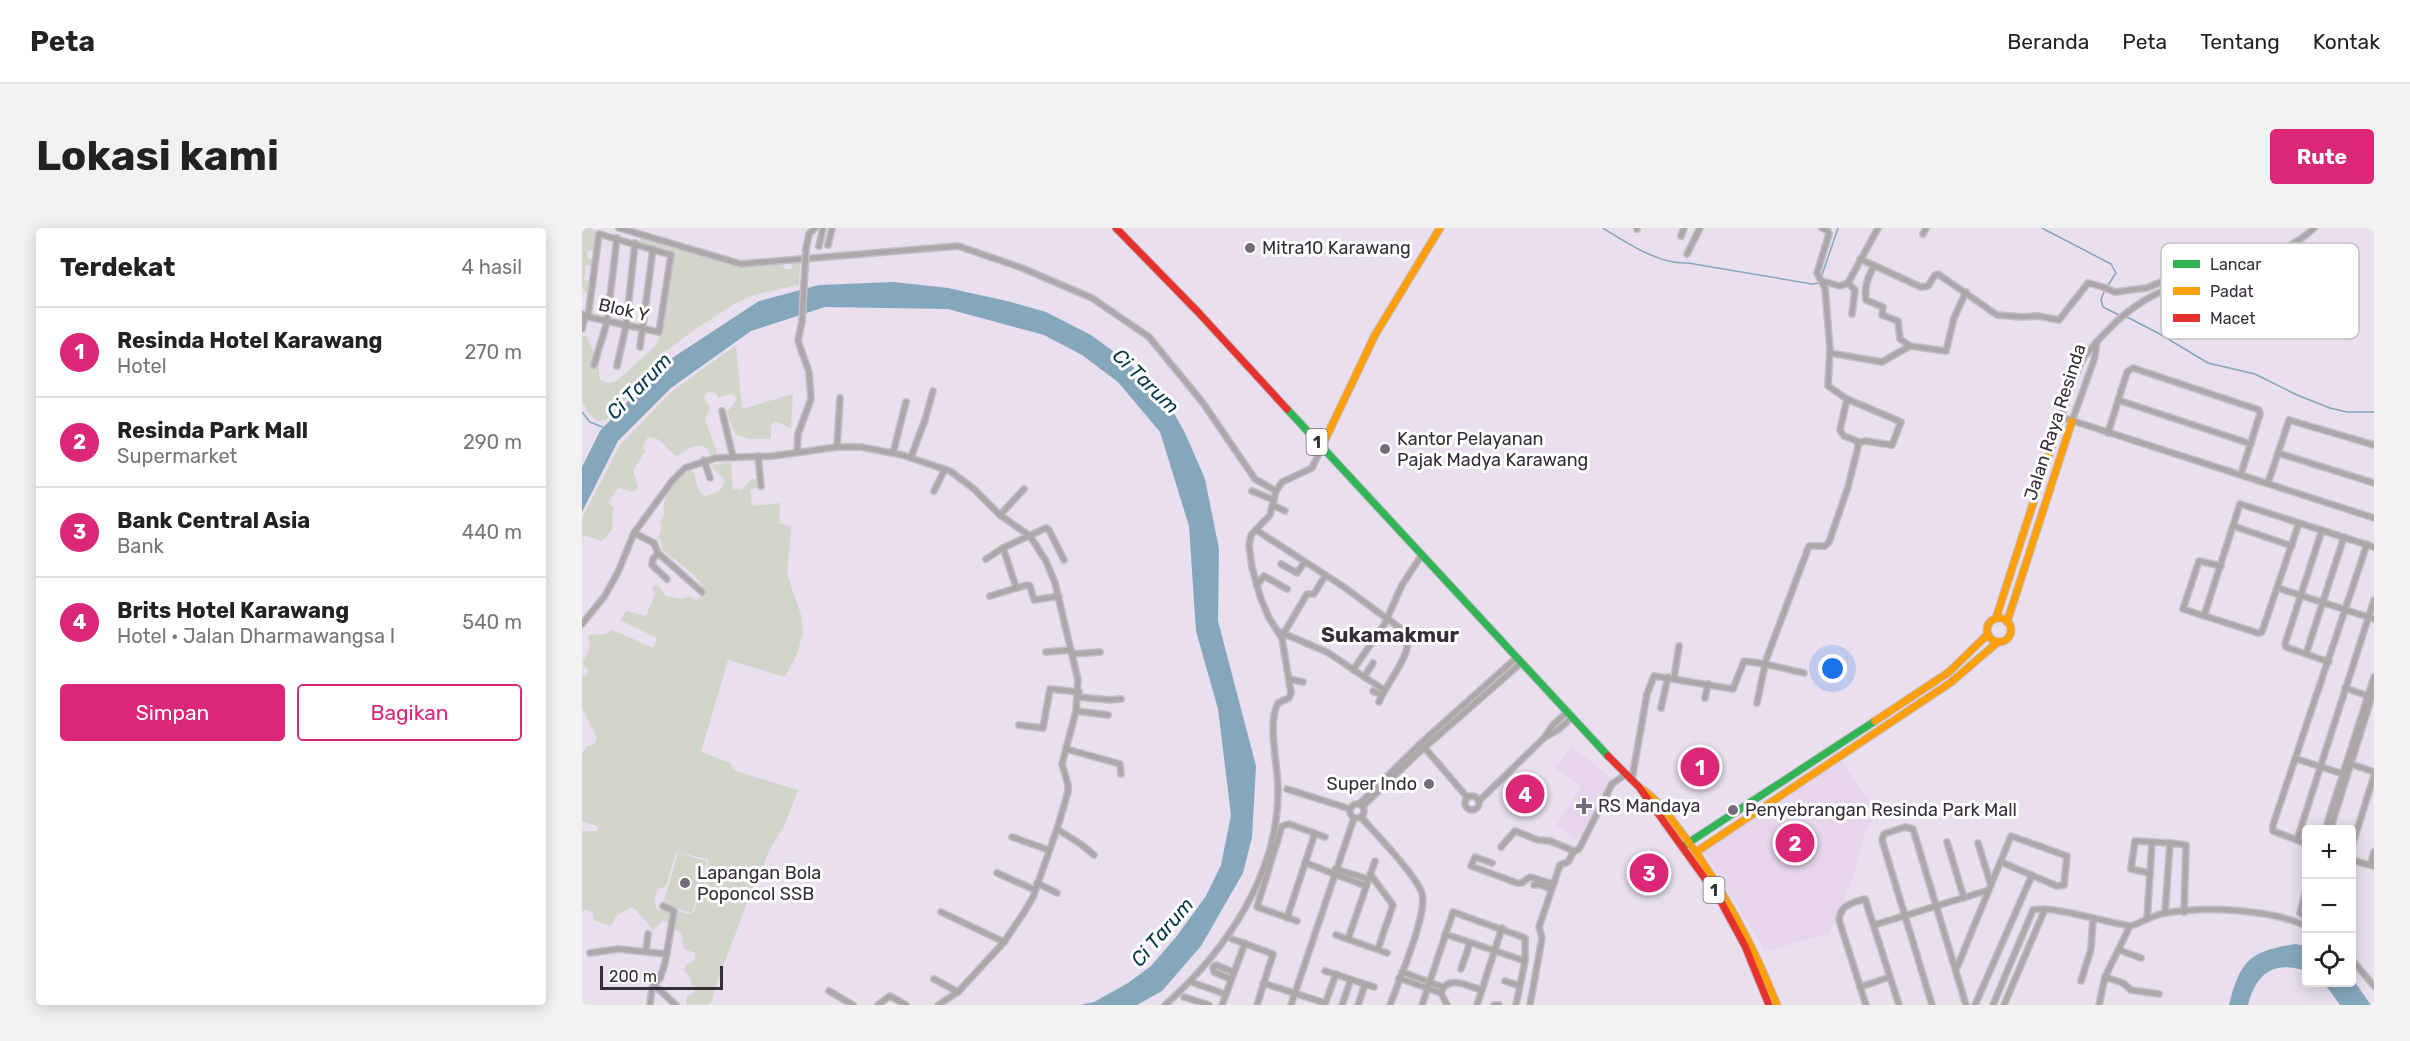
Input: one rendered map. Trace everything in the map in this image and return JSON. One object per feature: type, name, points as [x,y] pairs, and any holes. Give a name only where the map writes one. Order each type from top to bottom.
[{"type":"street","points":[[619,228],[745,264],[958,246],[1023,268],[1092,298],[1149,337],[1196,395],[1256,479],[1276,491]]},
{"type":"street","points":[[797,452],[798,434],[811,399],[809,372],[798,340],[802,321],[806,249],[810,234],[815,228]]},
{"type":"street","points":[[819,246],[823,228]]},
{"type":"street","points":[[828,245],[832,228]]},
{"type":"street","name":"1","points":[[1116,228],[1322,446],[1568,716],[1639,787],[1657,801],[1727,912],[1745,946],[1769,1005]]},
{"type":"street","points":[[1381,696],[1364,677],[1320,648],[1282,632],[1269,618],[1257,585],[1249,546],[1251,535],[1267,519],[1276,491],[1285,480],[1306,473],[1312,468],[1375,336],[1440,228]]},
{"type":"street","points":[[1681,236],[1684,228]]},
{"type":"street","points":[[1687,254],[1700,228]]},
{"type":"street","points":[[1822,228],[1829,232],[1817,271],[1825,288],[1830,353],[1828,386],[1847,399],[1901,422],[1892,445],[1865,441],[1858,443],[1844,436],[1840,430],[1847,399]]},
{"type":"street","points":[[1820,279],[1840,286],[1848,283],[1878,228]]},
{"type":"street","points":[[2295,243],[2314,228]]},
{"type":"street","points":[[582,329],[601,233],[653,249],[640,347]]},
{"type":"street","points":[[594,364],[607,322],[617,238]]},
{"type":"street","points":[[617,366],[626,326],[635,243]]},
{"type":"street","name":"Blok Y","points":[[585,316],[644,330],[660,331],[671,256],[653,249]]},
{"type":"street","points":[[1860,259],[1921,287],[1928,286],[1938,274],[1997,315],[2022,318],[2038,316],[2056,320],[2061,318],[2088,283],[2115,292],[2139,289],[2161,281]]},
{"type":"street","points":[[1874,266],[1868,277],[1866,300],[1883,307],[1882,315],[1898,321],[1900,339],[1910,346],[1946,351],[1954,318],[1966,292]]},
{"type":"street","points":[[1848,283],[1855,290],[1852,314]]},
{"type":"street","points":[[2098,340],[2139,302],[2161,291]]},
{"type":"street","name":"Jalan Raya Resinda","points":[[1996,618],[2079,366],[2098,340]]},
{"type":"street","name":"Jalan Raya Resinda","points":[[2007,622],[2094,360],[2098,340]]},
{"type":"street","points":[[1830,353],[1882,362],[1910,346]]},
{"type":"street","points":[[2108,434],[2127,372],[2133,368],[2258,409],[2260,414],[2241,474]]},
{"type":"street","points":[[911,458],[926,420],[933,391]]},
{"type":"street","points":[[837,447],[840,398]]},
{"type":"street","points":[[2118,400],[2251,444]]},
{"type":"street","points":[[893,453],[906,402]]},
{"type":"street","points":[[722,411],[733,457]]},
{"type":"street","points":[[2061,417],[2374,518]]},
{"type":"street","points":[[2268,483],[2288,422],[2292,419],[2374,445]]},
{"type":"street","points":[[1757,703],[1765,664],[1809,548],[1825,546],[1829,542],[1848,487],[1858,443]]},
{"type":"street","points":[[582,624],[604,597],[618,572],[634,533],[676,477],[685,468],[704,460],[837,447],[856,447],[893,453],[945,469],[974,489],[1000,515],[1030,536],[1046,561],[1059,596],[1072,652],[1078,694],[1062,769],[1068,789],[1057,829],[1026,911],[1004,942],[958,992],[938,1005]]},
{"type":"street","points":[[2278,453],[2374,483]]},
{"type":"street","points":[[758,456],[761,486]]},
{"type":"street","points":[[704,460],[710,478]]},
{"type":"street","points":[[934,491],[945,469]]},
{"type":"street","points":[[1000,515],[1024,489]]},
{"type":"street","points":[[1252,490],[1285,511]]},
{"type":"street","points":[[2204,616],[2241,504],[2374,547]]},
{"type":"street","points":[[2221,566],[2199,561],[2183,609],[2260,633],[2264,630],[2299,523]]},
{"type":"street","points":[[2233,526],[2292,546]]},
{"type":"street","points":[[986,559],[1002,548],[1047,528],[1064,560]]},
{"type":"street","points":[[1256,530],[1387,617],[1408,634],[1400,662],[1381,696]]},
{"type":"street","points":[[2322,530],[2285,644],[2329,662]]},
{"type":"street","points":[[634,533],[654,543],[658,553],[702,592]]},
{"type":"street","points":[[2307,654],[2344,537]]},
{"type":"street","points":[[2302,842],[2276,833],[2272,828],[2297,759],[2367,544]]},
{"type":"street","points":[[1002,548],[1016,587]]},
{"type":"street","points":[[658,553],[651,565],[667,579]]},
{"type":"street","points":[[1353,670],[1387,617],[1414,564],[1421,556]]},
{"type":"street","points":[[1414,564],[1419,562],[1432,568]]},
{"type":"street","points":[[1281,564],[1297,573],[1304,563]]},
{"type":"street","points":[[1257,585],[1264,576],[1287,588]]},
{"type":"street","points":[[1165,1005],[1214,956],[1254,892],[1268,854],[1275,819],[1278,789],[1274,717],[1277,705],[1290,696],[1282,632],[1306,594],[1314,594],[1326,576]]},
{"type":"street","points":[[990,596],[1029,585],[1035,601],[1059,596]]},
{"type":"street","points":[[2278,588],[2371,618]]},
{"type":"street","points":[[2297,840],[2345,688],[2371,618],[2374,600]]},
{"type":"street","points":[[1699,850],[1950,683],[1998,642],[2005,640],[2011,628],[2002,618],[1996,618],[1988,624],[1988,634],[1998,642]]},
{"type":"street","points":[[1686,845],[1949,672],[1988,634]]},
{"type":"street","points":[[1660,708],[1679,646]]},
{"type":"street","points":[[1046,652],[1100,652]]},
{"type":"street","points":[[1361,805],[1422,746],[1518,661]]},
{"type":"street","points":[[1530,1005],[1542,938],[1539,927],[1552,886],[1560,865],[1568,862],[1587,836],[1612,784],[1629,776],[1650,683],[1654,676],[1732,688],[1744,661],[1804,673]]},
{"type":"street","points":[[1364,677],[1373,663]]},
{"type":"street","points":[[2332,825],[2373,689],[2374,677]]},
{"type":"street","points":[[1289,679],[1303,682]]},
{"type":"street","points":[[1705,698],[1708,684]]},
{"type":"street","points":[[2345,688],[2368,696]]},
{"type":"street","points":[[1019,725],[1042,729],[1050,689],[1110,700],[1121,699]]},
{"type":"street","points":[[2327,825],[2368,696],[2373,689]]},
{"type":"street","points":[[1374,691],[1381,696]]},
{"type":"street","points":[[1900,704],[1906,713]]},
{"type":"street","points":[[1076,711],[1108,715]]},
{"type":"street","points":[[1467,797],[1464,802],[1470,810],[1479,806],[1479,801],[1545,736],[1553,725],[1568,716]]},
{"type":"street","points":[[1545,736],[1558,730],[1568,716]]},
{"type":"street","points":[[1422,746],[1467,797]]},
{"type":"street","points":[[1066,749],[1120,764],[1121,774]]},
{"type":"street","points":[[2297,759],[2343,774]]},
{"type":"street","points":[[2350,764],[2374,772]]},
{"type":"street","points":[[2356,833],[2374,776]]},
{"type":"street","points":[[1782,781],[1788,791]]},
{"type":"street","points":[[1287,789],[1350,809],[1354,818],[1291,1005]]},
{"type":"street","points":[[1467,797],[1474,796],[1479,801]]},
{"type":"street","points":[[1350,809],[1355,804],[1361,805]]},
{"type":"street","points":[[1361,805],[1364,814],[1361,817]]},
{"type":"street","points":[[1354,818],[1361,817]]},
{"type":"street","points":[[1361,817],[1415,881],[1422,894],[1423,908],[1390,1005]]},
{"type":"street","points":[[1297,921],[1257,907],[1282,826],[1289,824],[1325,837]]},
{"type":"street","points":[[1932,1005],[1882,840],[1884,834],[1909,826],[1912,829],[1966,1005]]},
{"type":"street","points":[[1057,829],[1094,855]]},
{"type":"street","points":[[1501,848],[1515,831],[1574,851]]},
{"type":"street","points":[[1287,918],[1315,833]]},
{"type":"street","points":[[1956,970],[2011,836],[2067,857],[2064,886],[2001,862]]},
{"type":"street","points":[[1012,837],[1049,850]]},
{"type":"street","points":[[2150,873],[2134,871],[2131,867],[2135,841],[2187,846],[2184,912]]},
{"type":"street","points":[[1947,842],[1964,898]]},
{"type":"street","points":[[1978,843],[1990,888]]},
{"type":"street","points":[[2147,919],[2152,843]]},
{"type":"street","points":[[2165,913],[2170,843]]},
{"type":"street","name":"1","points":[[1686,845],[1735,911],[1755,949],[1777,1005]]},
{"type":"street","points":[[2373,866],[2371,861],[2374,852]]},
{"type":"street","points":[[1492,863],[1475,857],[1472,866],[1517,883],[1522,883],[1530,877],[1552,886]]},
{"type":"street","points":[[1348,939],[1375,861]]},
{"type":"street","points":[[2356,861],[2373,866]]},
{"type":"street","points":[[1306,862],[1368,880],[1393,905],[1378,950]]},
{"type":"street","points":[[997,873],[1035,890]]},
{"type":"street","points":[[1975,1005],[2032,875]]},
{"type":"street","points":[[1037,883],[1057,893]]},
{"type":"street","points":[[1534,885],[1552,886]]},
{"type":"street","points":[[1874,925],[1990,888]]},
{"type":"street","points":[[1866,1005],[1839,923],[1840,912],[1845,906],[1865,898],[1899,1005]]},
{"type":"street","points":[[650,1005],[654,985],[662,973],[667,954],[667,940],[674,911],[663,906]]},
{"type":"street","points":[[1993,1005],[2030,914],[2037,909],[2130,926],[2165,913],[2238,910],[2275,916],[2302,924]]},
{"type":"street","points":[[2004,1005],[2045,909]]},
{"type":"street","points":[[940,912],[1004,942]]},
{"type":"street","points":[[1422,1005],[1453,912],[1525,938],[1525,961],[1516,1005]]},
{"type":"street","points":[[2081,981],[2091,949],[2093,920]]},
{"type":"street","points":[[2099,1005],[2105,977],[2130,926]]},
{"type":"street","points":[[1477,1005],[1502,928]]},
{"type":"street","points":[[646,951],[648,934]]},
{"type":"street","points":[[1445,934],[1525,961]]},
{"type":"street","points":[[1336,935],[1387,953]]},
{"type":"street","points":[[1232,939],[1273,954],[1257,1005]]},
{"type":"street","points":[[1222,1005],[1245,943]]},
{"type":"street","points":[[1461,969],[1470,943]]},
{"type":"street","points":[[590,953],[618,949],[667,954]]},
{"type":"street","points":[[2119,950],[2141,958]]},
{"type":"street","points":[[1230,979],[1213,971],[1213,967],[1216,965],[1233,972]]},
{"type":"street","points":[[2356,965],[2374,985]]},
{"type":"street","points":[[1325,971],[1374,987]]},
{"type":"street","points":[[1401,972],[1442,990]]},
{"type":"street","points":[[1263,985],[1324,1004],[1335,974]]},
{"type":"street","points":[[1860,987],[1890,977]]},
{"type":"street","points":[[2105,977],[2123,983],[2132,990],[2159,994]]},
{"type":"street","points":[[1399,978],[1429,985]]},
{"type":"street","points":[[934,979],[958,992]]},
{"type":"street","points":[[1342,1005],[1350,979]]},
{"type":"street","points":[[1505,981],[1520,986]]},
{"type":"street","points":[[1442,990],[1448,983],[1456,982],[1481,990]]},
{"type":"street","points":[[1194,983],[1225,994]]},
{"type":"street","points":[[1358,1005],[1365,984]]},
{"type":"street","points":[[654,985],[676,1005]]},
{"type":"street","points":[[1442,990],[1447,1005]]},
{"type":"street","points":[[829,991],[853,1005]]},
{"type":"street","points":[[878,1005],[889,996],[906,1005]]},
{"type":"street","points":[[1184,997],[1209,1005]]},
{"type":"street","points":[[1494,1005],[1499,1005]]},
{"type":"shaded area","points":[[582,228],[591,228],[598,234],[595,251],[587,251],[587,258],[594,260],[593,267],[586,265],[584,280],[591,281],[589,296],[582,287]]},
{"type":"shaded area","points":[[641,236],[735,265],[783,263],[784,269],[792,269],[791,262],[800,261],[799,285],[754,295],[736,303],[694,330],[662,354],[606,420],[597,421],[588,413],[582,400],[582,335],[587,337],[599,364],[599,377],[602,381],[609,383],[617,381],[655,346],[662,332],[673,256],[671,253],[639,243]]},
{"type":"shaded area","points":[[736,345],[742,409],[793,394],[791,428],[774,421],[771,426],[771,439],[750,439],[735,434],[727,412],[737,399],[734,395],[729,394],[719,398],[715,393],[708,392],[704,398],[710,408],[705,419],[717,453],[711,456],[704,447],[696,446],[677,456],[661,441],[648,437],[642,448],[646,450],[633,470],[638,487],[634,492],[618,488],[608,502],[613,507],[612,530],[602,541],[584,535],[582,538],[582,518],[620,445],[671,392]]},
{"type":"shaded area","points":[[731,462],[733,489],[742,490],[751,479],[757,479],[757,487],[750,490],[752,506],[780,503],[779,523],[791,527],[787,574],[801,615],[803,633],[797,654],[785,677],[728,660],[701,752],[731,763],[733,770],[798,790],[785,824],[771,847],[753,888],[718,979],[712,1001],[707,1005],[686,1005],[687,996],[692,995],[695,987],[691,985],[691,979],[684,970],[686,965],[692,963],[695,953],[684,949],[681,933],[672,928],[675,910],[688,914],[694,912],[709,861],[707,859],[676,852],[666,886],[658,889],[655,901],[655,906],[659,911],[664,908],[671,912],[668,922],[662,921],[653,930],[631,907],[616,916],[611,926],[594,920],[593,913],[587,910],[582,911],[582,831],[597,831],[599,827],[582,821],[582,754],[588,746],[594,744],[597,738],[582,708],[582,676],[587,675],[588,670],[583,665],[589,649],[589,635],[606,634],[611,629],[653,648],[657,638],[620,620],[626,611],[646,616],[655,594],[652,590],[654,585],[659,586],[666,596],[681,599],[690,596],[696,601],[705,591],[692,573],[662,550],[658,537],[662,527],[660,522],[664,514],[667,495],[679,477],[690,470],[694,473],[698,489],[704,496],[712,494],[720,490],[725,480],[710,465]]},
{"type":"shaded area","name":"RS Mandaya","points":[[1572,746],[1612,779],[1586,837],[1580,835],[1577,840],[1556,826],[1581,786],[1555,768]]},
{"type":"shaded area","points":[[1842,761],[1878,814],[1867,827],[1853,877],[1829,934],[1765,951],[1704,851]]},
{"type":"shaded area","points":[[678,853],[707,861],[692,913],[663,904]]},
{"type":"water","name":"Ci Tarum","points":[[894,282],[948,288],[1007,301],[1046,312],[1091,335],[1129,363],[1167,401],[1185,433],[1205,479],[1219,549],[1218,621],[1256,766],[1252,837],[1243,873],[1201,946],[1162,991],[1137,1005],[1080,1005],[1094,1002],[1128,983],[1151,966],[1176,937],[1206,896],[1221,865],[1231,815],[1218,709],[1196,631],[1189,526],[1160,432],[1118,382],[1082,355],[1044,335],[948,309],[825,307],[751,331],[671,388],[618,441],[582,512],[582,467],[600,431],[663,364],[759,301],[819,285]]},
{"type":"water","points":[[2302,945],[2302,970],[2284,967],[2268,972],[2256,985],[2248,1005],[2229,1005],[2237,978],[2249,961],[2267,950]]},
{"type":"water","points":[[2356,984],[2371,1005],[2340,1005],[2327,987],[2356,987]]},
{"type":"waterway","points":[[1603,228],[1644,252],[1677,263],[1812,284],[1819,283]]},
{"type":"waterway","points":[[1821,278],[1838,228]]},
{"type":"waterway","points":[[2042,228],[2111,264],[2116,273],[2108,285]]},
{"type":"waterway","points":[[2105,289],[2101,300],[2103,307],[2119,315]]},
{"type":"waterway","points":[[2127,317],[2161,335]]},
{"type":"waterway","points":[[2168,339],[2208,363],[2255,374],[2330,408],[2347,412],[2374,412]]},
{"type":"waterway","points":[[582,412],[590,422],[605,428]]},
{"type":"traffic: fast","points":[[1287,409],[1608,756]]},
{"type":"traffic: fast","points":[[1685,845],[1875,721]]},
{"type":"traffic: slow","points":[[1322,446],[1375,335],[1440,228]]},
{"type":"traffic: slow","points":[[1996,618],[2061,417]]},
{"type":"traffic: slow","points":[[2007,622],[2072,421]]},
{"type":"traffic: slow","points":[[1999,618],[2007,622],[2011,630],[2007,638],[1999,642],[1991,638],[1987,630],[1991,622],[1999,618]]},
{"type":"traffic: slow","points":[[1875,721],[1949,672],[1988,634]]},
{"type":"traffic: slow","points":[[1699,850],[1950,683],[1998,642]]},
{"type":"traffic: slow","points":[[1642,789],[1670,818],[1712,877],[1747,939],[1777,1005]]},
{"type":"traffic: jam","points":[[1116,228],[1198,312],[1287,409]]},
{"type":"traffic: jam","points":[[1608,756],[1639,787],[1719,898],[1745,946],[1769,1005]]},
{"type":"place","name":"Mitra10 Karawang","points":[[1250,248]]},
{"type":"place","name":"Kantor Pelayanan Pajak Madya Karawang","points":[[1385,449]]},
{"type":"place","name":"Resinda Hotel Karawang","points":[[1700,767]]},
{"type":"place","name":"Super Indo","points":[[1429,784]]},
{"type":"place","name":"Brits Hotel Karawang","points":[[1525,794]]},
{"type":"place","name":"RS Mandaya","points":[[1584,806]]},
{"type":"place","name":"Penyebrangan Resinda Park Mall","points":[[1733,810]]},
{"type":"place","name":"Resinda Park Mall","points":[[1795,843]]},
{"type":"place","name":"Bank Central Asia","points":[[1649,873]]},
{"type":"place","name":"Lapangan Bola Poponcol SSB","points":[[685,883]]},
{"type":"district","name":"Sukamakmur","points":[[1390,635]]}]
